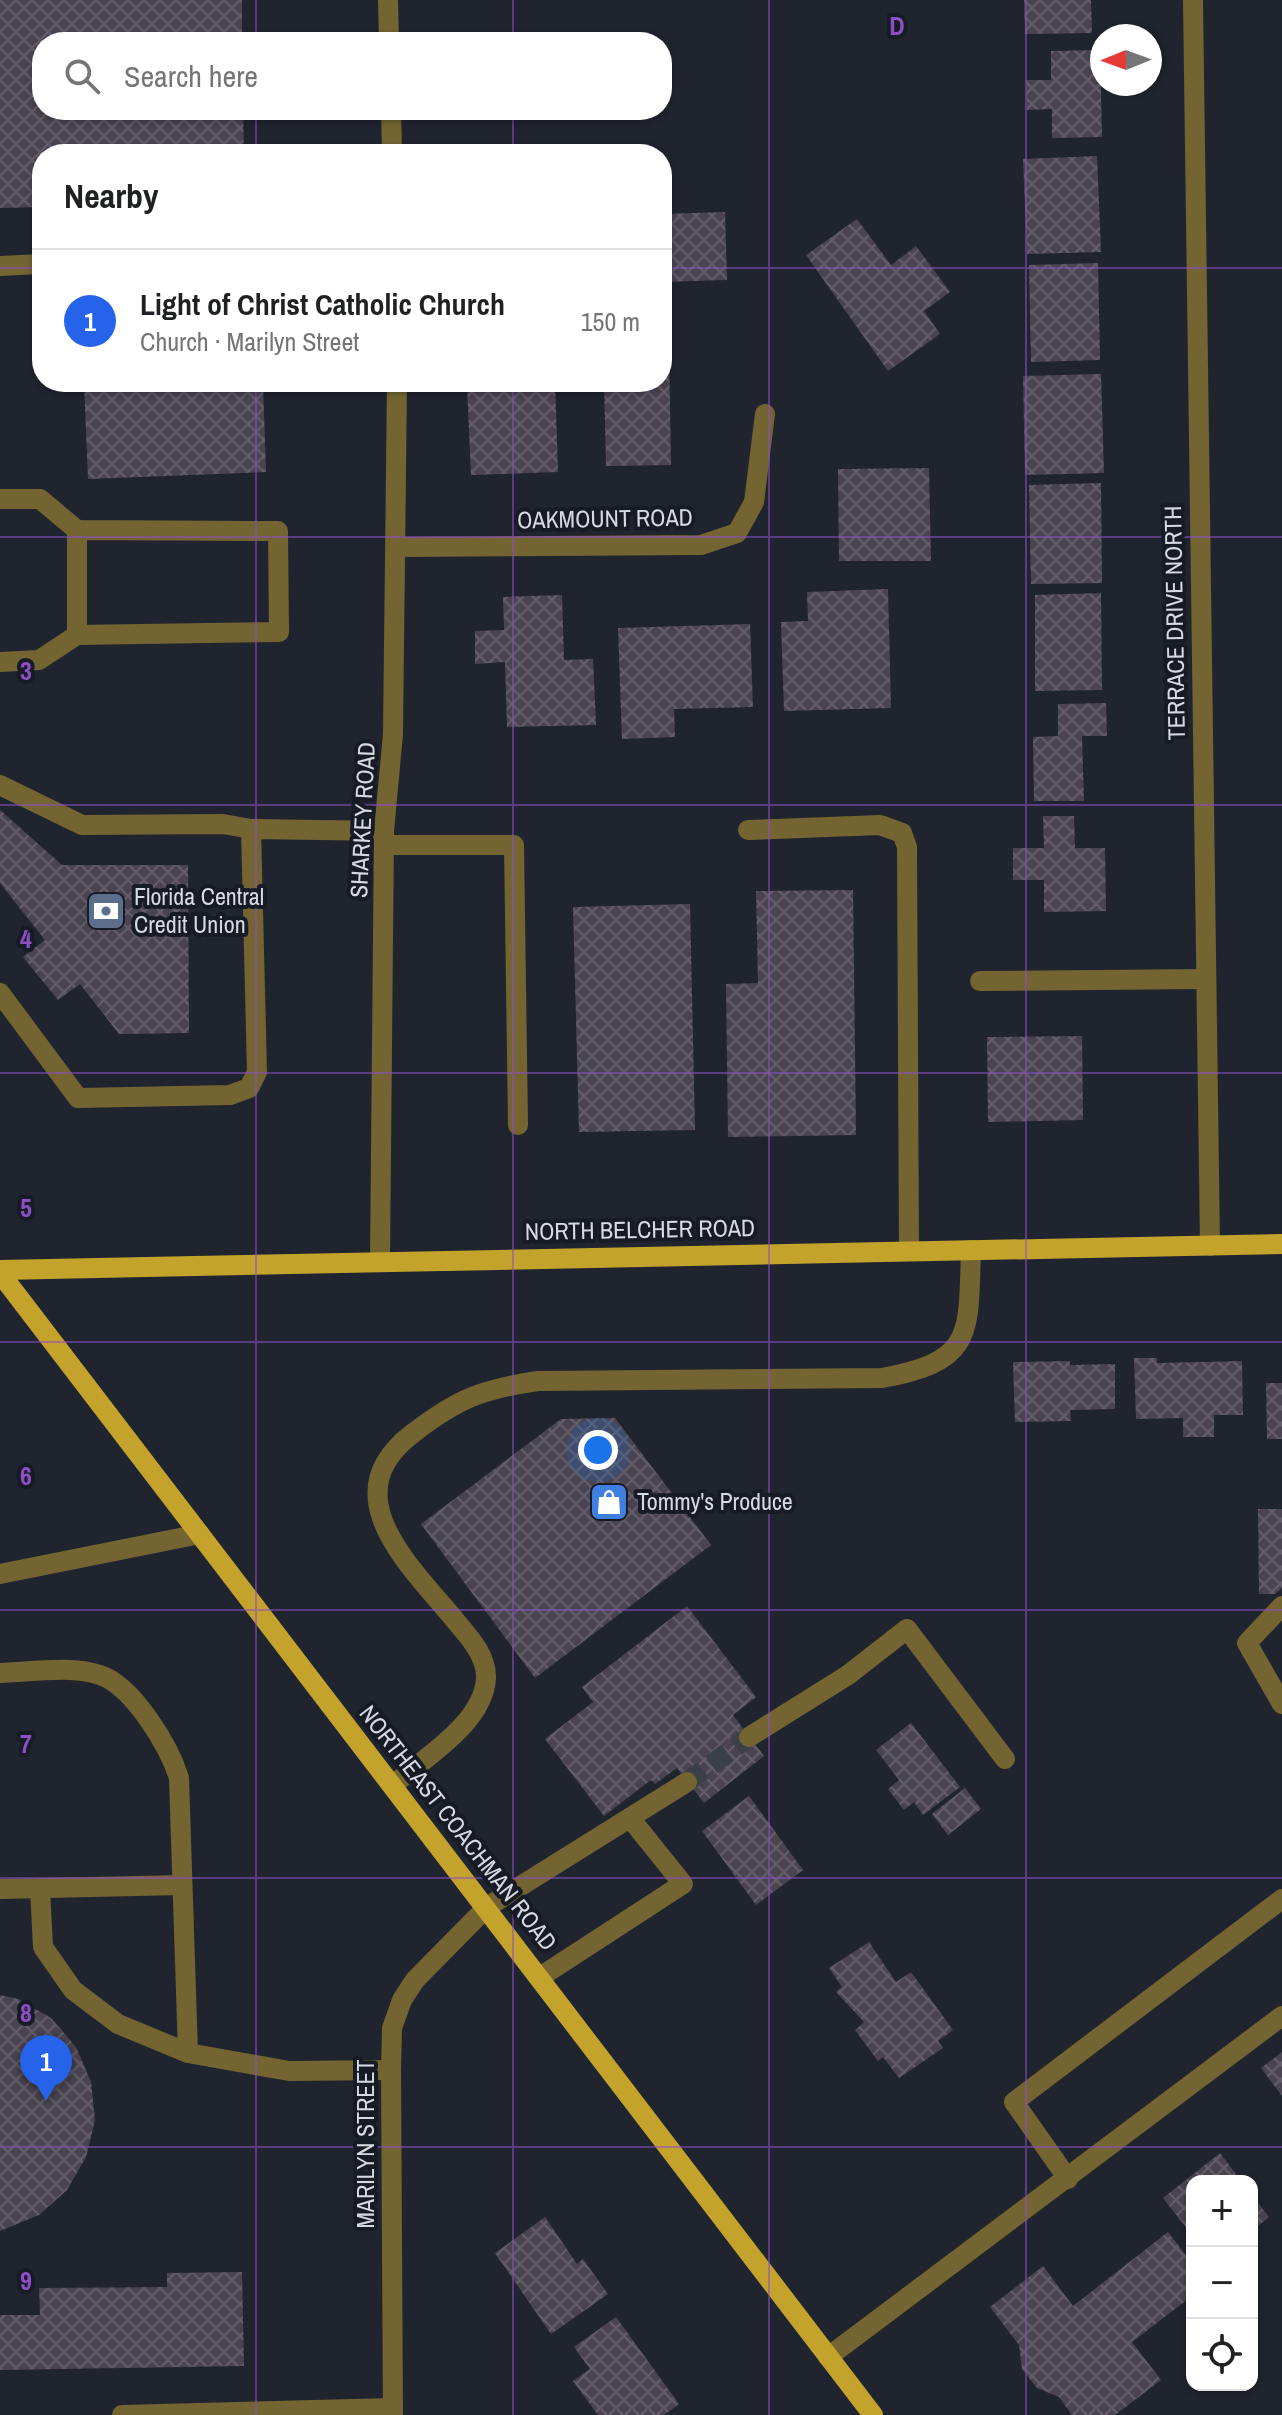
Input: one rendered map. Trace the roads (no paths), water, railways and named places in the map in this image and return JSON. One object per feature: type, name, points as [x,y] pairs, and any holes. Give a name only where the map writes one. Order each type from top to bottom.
[{"type":"main road","name":"NORTH BELCHER ROAD","points":[[0,1271],[1282,1244]]},
{"type":"main road","name":"NORTHEAST COACHMAN ROAD","points":[[0,1271],[873,2415]]},
{"type":"street","points":[[388,0],[389,32]]},
{"type":"street","name":"TERRACE DRIVE NORTH","points":[[1193,0],[1210,1246]]},
{"type":"street","points":[[391,120],[392,144]]},
{"type":"street","points":[[0,266],[32,264]]},
{"type":"street","name":"SHARKEY ROAD","points":[[380,1261],[385,838],[393,734],[397,392]]},
{"type":"street","name":"OAKMOUNT ROAD","points":[[397,547],[701,545],[737,533],[754,502],[765,414]]},
{"type":"street","points":[[0,499],[40,499],[77,530],[278,531],[279,632],[77,635],[39,660],[0,662]]},
{"type":"street","points":[[77,530],[77,635]]},
{"type":"street","points":[[0,785],[82,825],[223,824],[251,829],[514,845],[518,1125]]},
{"type":"street","points":[[748,830],[880,825],[902,833],[907,847],[909,1251]]},
{"type":"street","points":[[0,993],[78,1098],[230,1095],[249,1088],[257,1072],[251,829]]},
{"type":"street","points":[[980,981],[1206,979]]},
{"type":"street","points":[[393,1785],[461,1726],[479,1704],[486,1676],[478,1648],[389,1538],[378,1511],[378,1477],[392,1449],[442,1410],[488,1389],[538,1381],[882,1378],[922,1371],[949,1357],[968,1323],[971,1250]]},
{"type":"street","points":[[0,1574],[200,1534]]},
{"type":"street","points":[[1282,1606],[1247,1643],[1282,1704]]},
{"type":"street","points":[[749,1737],[848,1675],[907,1629],[1005,1759]]},
{"type":"street","points":[[0,1673],[82,1671],[103,1676],[123,1690],[163,1740],[179,1778],[188,2053]]},
{"type":"street","name":"MARILYN STREET","points":[[393,2412],[391,2070],[392,2028],[402,2000],[415,1980],[487,1907],[687,1782]]},
{"type":"street","points":[[540,1977],[683,1884],[630,1818]]},
{"type":"street","points":[[0,1889],[182,1885]]},
{"type":"street","points":[[40,1888],[43,1947],[73,1990],[118,2024],[188,2053],[289,2071],[391,2070]]},
{"type":"street","points":[[1068,2179],[1014,2102],[1282,1899]]},
{"type":"street","points":[[828,2357],[1282,2016]]},
{"type":"street","points":[[122,2415],[393,2412]]},
{"type":"tunnel","points":[[687,1782],[749,1737]]},
{"type":"place","name":"Florida Central Credit Union","points":[[106,911]]},
{"type":"place","name":"Tommy's Produce","points":[[609,1502]]},
{"type":"place","name":"Light of Christ Catholic Church","points":[[46,2101]]}]
